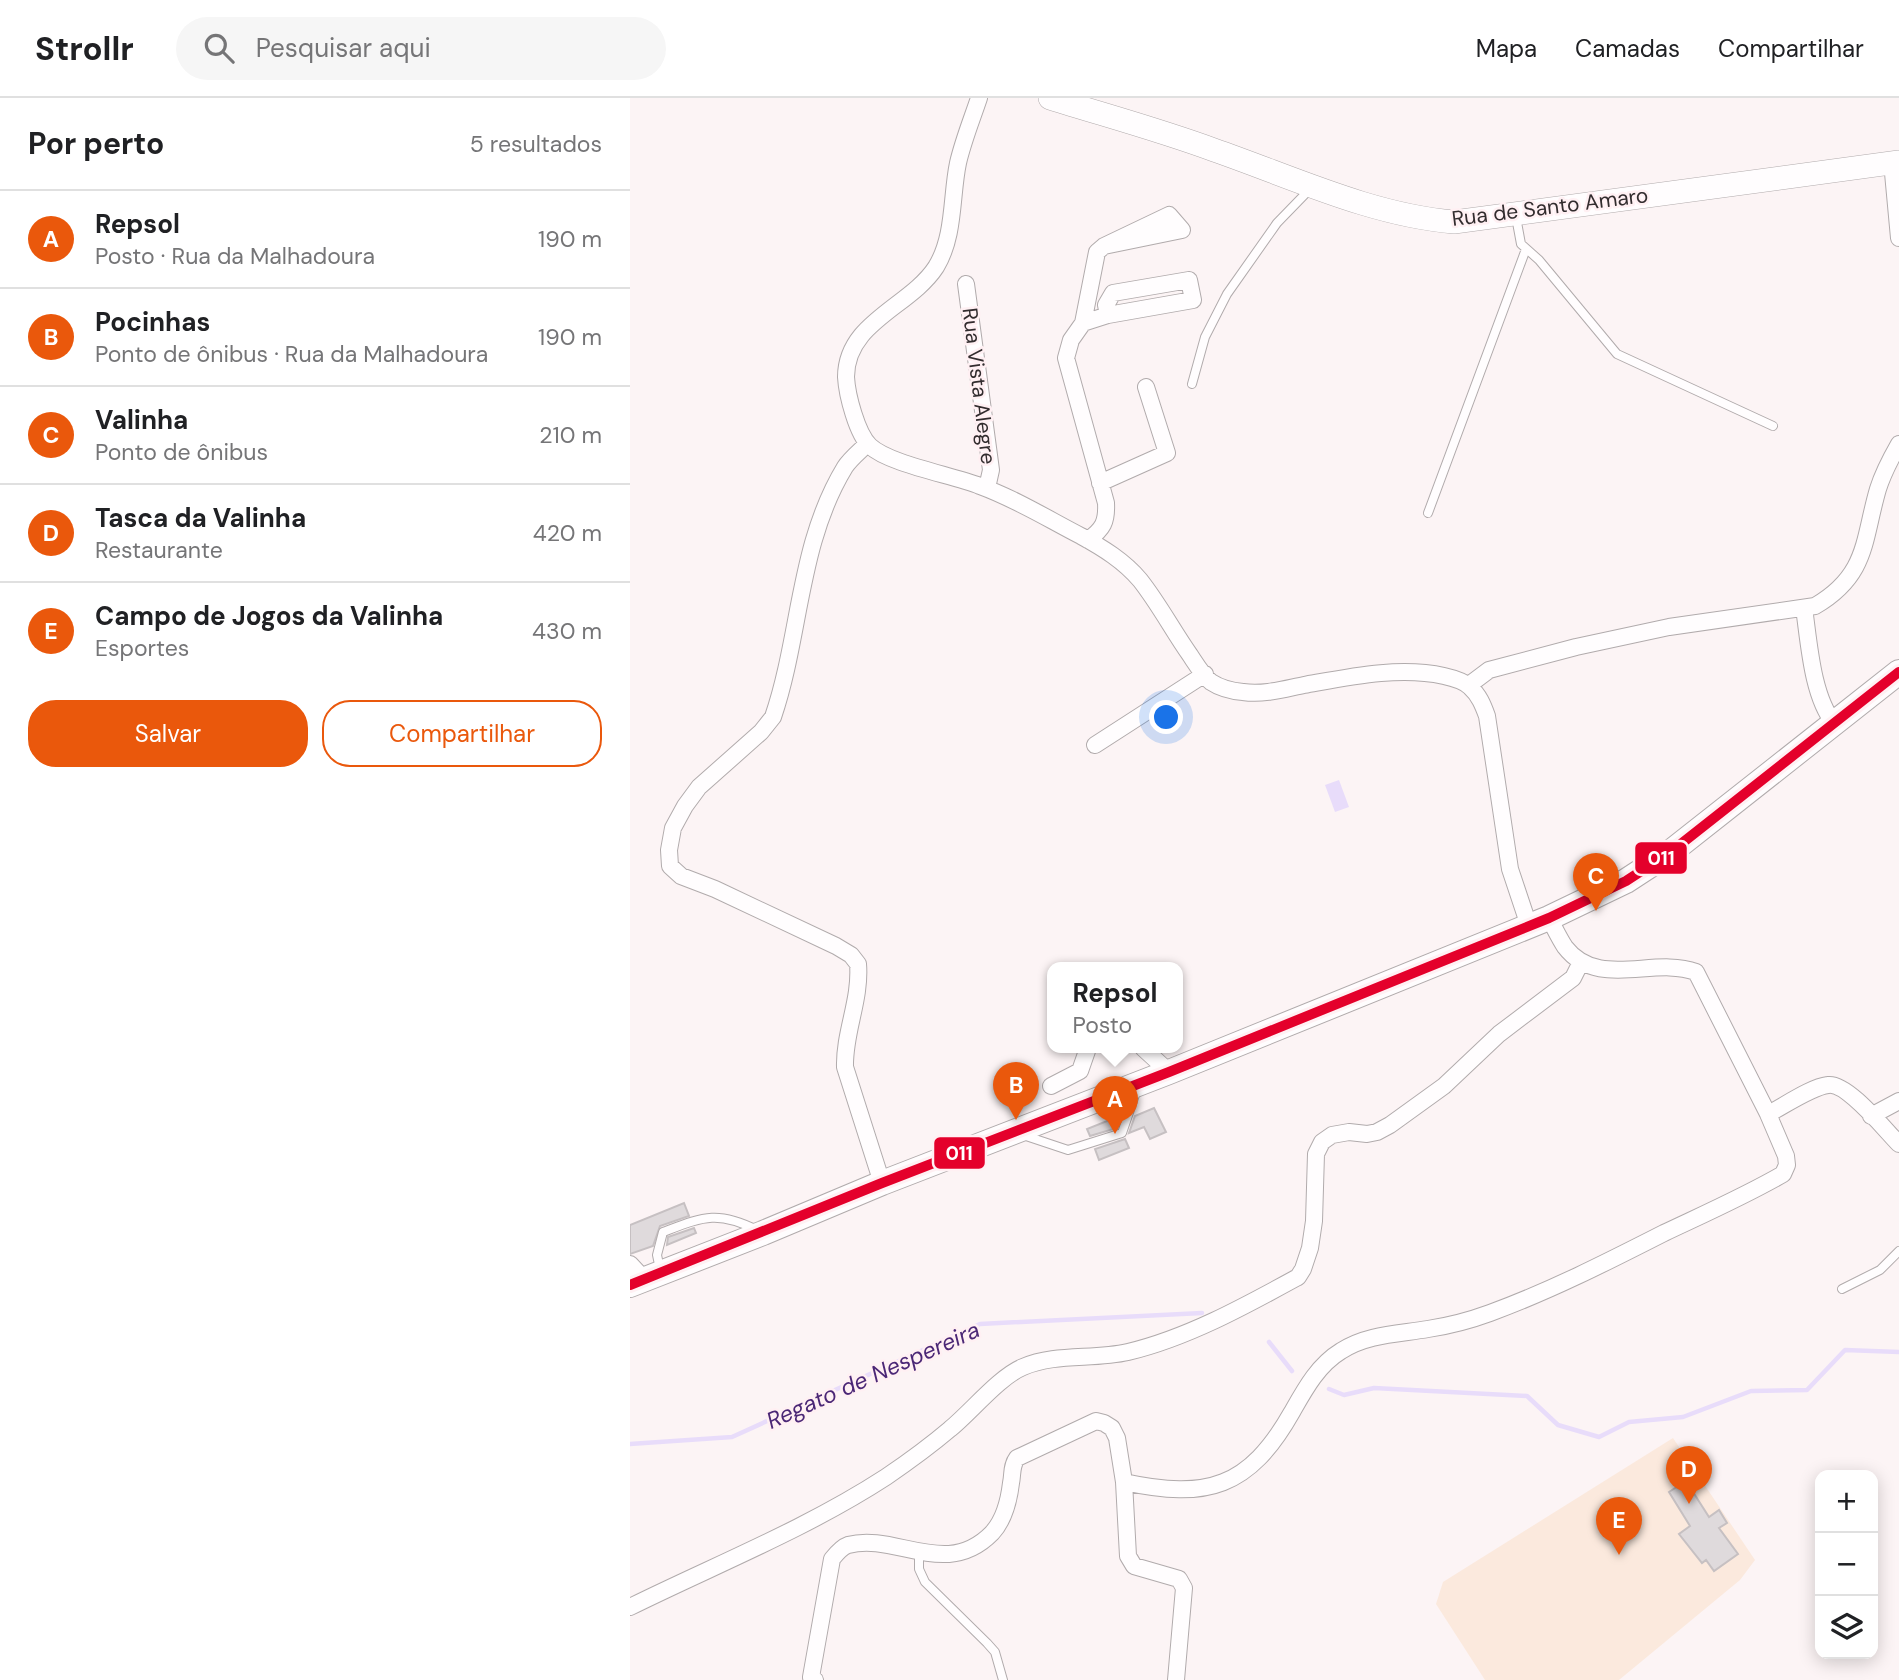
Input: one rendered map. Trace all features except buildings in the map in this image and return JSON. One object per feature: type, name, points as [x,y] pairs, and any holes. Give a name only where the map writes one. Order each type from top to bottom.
[{"type":"main road","points":[[641,1276],[763,1233],[882,1182],[1017,1133],[1539,922],[1626,881],[1672,851],[1899,672]]},
{"type":"street","points":[[979,98],[958,163],[956,192],[944,251],[928,276],[895,307],[876,320],[861,335],[850,353],[846,376],[849,394],[857,424],[867,444],[888,458],[987,488],[1088,540],[1123,563],[1139,580],[1210,681],[1227,690],[1267,693],[1337,679],[1391,673],[1431,673],[1469,685],[1482,701],[1487,716],[1510,869],[1539,922],[1581,962],[1600,970],[1682,967],[1696,972],[1766,1110],[1786,1156],[1787,1165],[1783,1174],[1572,1279],[1488,1313],[1432,1328],[1362,1340],[1343,1350],[1326,1362],[1308,1383],[1280,1433],[1263,1456],[1245,1471],[1218,1484],[1176,1491],[1124,1482]]},
{"type":"street","name":"Rua de Santo Amaro","points":[[1050,98],[1210,148],[1400,214],[1454,222],[1895,162]]},
{"type":"street","points":[[1895,162],[1899,238]]},
{"type":"street","points":[[1088,540],[1102,530],[1107,517],[1106,503],[1066,358],[1071,340],[1083,323],[1097,252],[1104,246]]},
{"type":"street","points":[[1083,323],[1108,315],[1193,300],[1189,280],[1113,293],[1106,305],[1108,315]]},
{"type":"street","name":"Rua Vista Alegre","points":[[966,284],[990,470],[987,488]]},
{"type":"street","points":[[1100,483],[1167,453],[1146,387]]},
{"type":"street","points":[[867,444],[846,465],[821,522],[804,579],[773,717],[761,732],[699,787],[673,828],[669,850],[670,866],[681,876],[715,889],[835,946],[851,955],[858,964],[857,999],[844,1050],[845,1067],[882,1182]]},
{"type":"street","points":[[1469,685],[1489,670],[1576,647],[1669,627],[1815,606],[1829,597],[1856,568],[1866,544],[1881,480],[1899,444]]},
{"type":"street","points":[[1804,608],[1810,655],[1822,702],[1834,723]]},
{"type":"street","points":[[1095,745],[1205,674]]},
{"type":"street","points":[[630,1607],[812,1520],[886,1477],[949,1430],[1021,1368],[1056,1359],[1114,1354],[1149,1346],[1202,1325],[1298,1277],[1310,1248],[1315,1211],[1316,1154],[1322,1142],[1332,1135],[1349,1132],[1367,1134],[1390,1125],[1444,1086],[1499,1034],[1573,978],[1581,962]]},
{"type":"street","points":[[1051,1086],[1080,1071],[1086,1053]]},
{"type":"street","points":[[1148,1053],[1169,1072]]},
{"type":"street","points":[[1766,1110],[1832,1084],[1843,1088],[1899,1144]]},
{"type":"street","points":[[1871,1115],[1899,1101]]},
{"type":"street","points":[[812,1679],[831,1559],[846,1546],[873,1544],[919,1553],[940,1554],[960,1552],[977,1544],[992,1532],[1002,1518],[1008,1500],[1013,1464],[1017,1458],[1096,1422],[1112,1428],[1117,1438],[1124,1482],[1128,1556],[1134,1566],[1179,1579],[1184,1588],[1176,1680]]},
{"type":"lane","points":[[1192,384],[1205,337],[1227,294],[1277,223],[1313,186]]},
{"type":"lane","points":[[1516,214],[1521,244],[1539,260],[1617,354],[1773,426]]},
{"type":"lane","points":[[1429,513],[1527,249]]},
{"type":"lane","points":[[1017,1133],[1068,1150],[1122,1133],[1139,1084]]},
{"type":"lane","points":[[641,1276],[657,1255],[663,1232],[703,1217],[734,1219],[763,1233]]},
{"type":"lane","points":[[1842,1289],[1880,1270],[1899,1251]]},
{"type":"lane","points":[[919,1553],[919,1569],[925,1582],[995,1652],[1003,1680]]},
{"type":"shaded area","points":[[1339,780],[1349,807],[1335,812],[1325,785]]},
{"type":"shaded area","points":[[1673,1438],[1755,1560],[1740,1580],[1619,1680],[1485,1680],[1436,1604],[1443,1582]]},
{"type":"waterway","name":"Regato de Nespereira","points":[[630,1444],[732,1437],[980,1324],[1202,1313]]},
{"type":"waterway","points":[[1269,1342],[1292,1371]]},
{"type":"waterway","points":[[1329,1389],[1344,1395],[1374,1388],[1527,1396],[1558,1425],[1599,1437],[1629,1422],[1683,1417],[1751,1391],[1807,1390],[1845,1350],[1899,1352]]},
{"type":"transit line","name":"011","points":[[630,1285],[1549,918],[1626,881],[1672,851],[1899,672]]},
{"type":"place","name":"Valinha","points":[[1596,911]]},
{"type":"place","name":"Pocinhas","points":[[1016,1120]]},
{"type":"place","name":"Repsol","points":[[1115,1134]]},
{"type":"place","name":"Tasca da Valinha","points":[[1689,1504]]},
{"type":"place","name":"Campo de Jogos da Valinha","points":[[1619,1555]]}]
